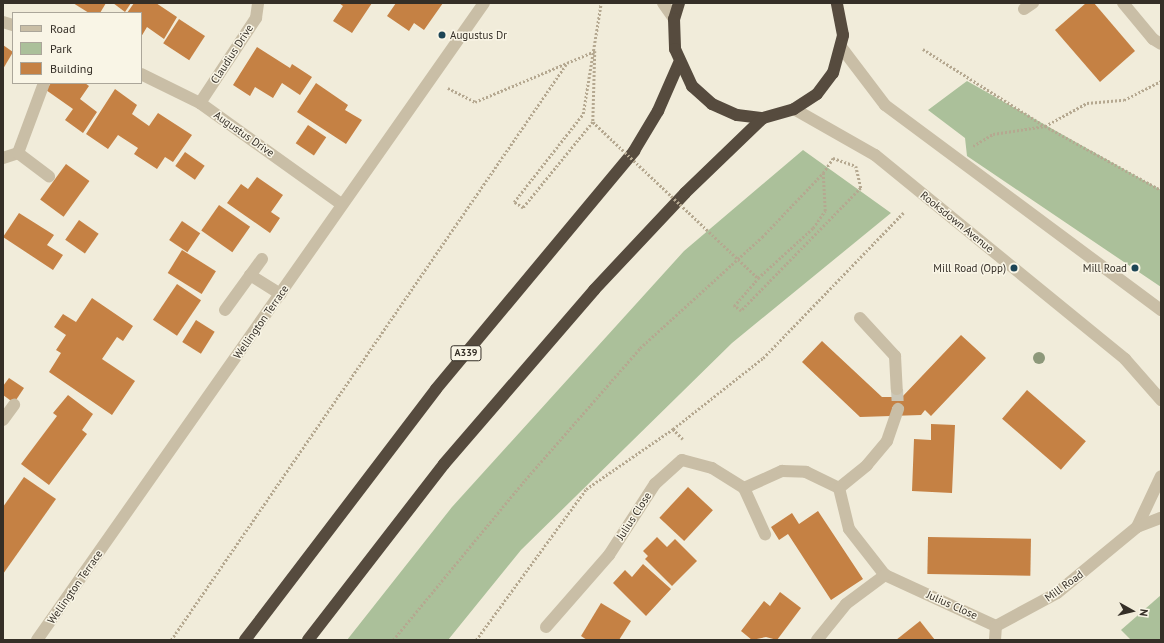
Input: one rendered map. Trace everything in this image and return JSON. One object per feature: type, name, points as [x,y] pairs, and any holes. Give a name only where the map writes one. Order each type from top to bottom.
[{"type":"highway","points":[[679,3],[674,19],[675,49],[679,63],[692,86],[712,104],[737,115],[763,118],[794,109],[821,89],[833,73],[841,48],[842,23],[837,3]]},
{"type":"highway","name":"A339","points":[[245,640],[436,389],[634,151],[658,111],[679,63]]},
{"type":"highway","points":[[308,640],[444,464],[594,290],[685,193],[763,118]]},
{"type":"street","name":"Claudius Drive","points":[[200,103],[256,18],[258,3]]},
{"type":"street","name":"Wellington Terrace","points":[[38,640],[280,294],[341,204],[432,80],[484,3]]},
{"type":"street","points":[[664,3],[674,19]]},
{"type":"street","points":[[1123,3],[1153,39],[1161,44]]},
{"type":"street","points":[[841,48],[885,105],[1161,310]]},
{"type":"street","name":"Augustus Drive","points":[[142,74],[200,103],[341,204]]},
{"type":"street","points":[[18,153],[44,84]]},
{"type":"street","name":"Rooksdown Avenue","points":[[794,109],[875,155],[1125,359],[1161,400]]},
{"type":"street","points":[[3,158],[18,153]]},
{"type":"street","points":[[18,153],[49,176]]},
{"type":"street","points":[[226,310],[262,259]]},
{"type":"street","points":[[250,275],[280,294]]},
{"type":"street","points":[[860,318],[895,356],[897,389]]},
{"type":"street","points":[[3,420],[14,406]]},
{"type":"street","points":[[765,534],[744,488],[782,472],[806,472],[839,488],[867,465],[887,441],[898,409]]},
{"type":"street","name":"Julius Close","points":[[546,627],[610,555],[655,484],[682,460],[712,468],[744,488]]},
{"type":"street","name":"Mill Road","points":[[1137,527],[1161,476]]},
{"type":"street","name":"Julius Close","points":[[839,488],[849,529],[885,575],[996,626]]},
{"type":"street","name":"Mill Road","points":[[996,626],[1056,593],[1137,527],[1161,518]]},
{"type":"street","points":[[817,640],[846,604],[885,575]]},
{"type":"street","points":[[995,640],[996,626]]},
{"type":"path","points":[[595,51],[593,122],[523,208],[514,202],[583,114],[595,51],[601,3]]},
{"type":"path","points":[[922,49],[1045,126],[1161,190]]},
{"type":"path","points":[[432,80],[475,102],[595,51]]},
{"type":"path","points":[[170,640],[567,62]]},
{"type":"path","points":[[970,149],[978,140],[993,134],[1045,126],[1087,103],[1124,100],[1161,81]]},
{"type":"path","points":[[593,122],[758,278]]},
{"type":"path","points":[[394,640],[524,480],[640,348],[762,237],[823,173],[834,158],[856,166],[862,188],[741,312],[734,306],[758,278],[813,228],[825,211],[823,173]]},
{"type":"path","points":[[476,640],[586,489],[673,429],[764,358],[903,213]]},
{"type":"green space","points":[[967,81],[1161,190],[1161,287],[967,156],[965,138],[928,110]]},
{"type":"green space","points":[[803,150],[891,213],[732,343],[521,550],[448,640],[347,640],[452,507],[684,251]]},
{"type":"green space","points":[[1161,595],[1161,640],[1131,640],[1121,630]]},
{"type":"building","points":[[73,3],[106,3],[101,12],[87,12]]},
{"type":"building","points":[[113,3],[131,3],[125,12]]},
{"type":"building","points":[[134,3],[156,3],[177,17],[164,39],[147,27],[142,35],[142,12],[128,12]]},
{"type":"building","points":[[339,3],[372,3],[352,33],[333,21],[343,6]]},
{"type":"building","points":[[396,3],[443,3],[424,30],[414,23],[409,31],[387,16]]},
{"type":"building","points":[[1086,3],[1094,3],[1135,51],[1100,82],[1055,30]]},
{"type":"building","points":[[179,19],[205,36],[189,60],[163,43]]},
{"type":"building","points":[[3,45],[12,51],[12,54],[3,69]]},
{"type":"building","points":[[257,47],[290,68],[292,64],[312,77],[300,95],[282,83],[273,98],[255,87],[250,96],[233,85]]},
{"type":"building","points":[[316,83],[348,105],[345,110],[362,120],[346,144],[297,112]]},
{"type":"building","points":[[50,84],[86,84],[89,86],[80,99],[97,112],[83,133],[65,120],[73,109],[46,90]]},
{"type":"building","points":[[115,89],[137,105],[132,114],[149,126],[158,113],[192,135],[173,162],[165,157],[157,169],[134,154],[138,148],[118,135],[108,149],[86,134]]},
{"type":"building","points":[[308,125],[326,137],[314,156],[296,143]]},
{"type":"building","points":[[185,152],[205,166],[195,180],[175,166]]},
{"type":"building","points":[[66,164],[89,181],[64,217],[40,200]]},
{"type":"building","points":[[257,177],[283,195],[271,212],[280,218],[270,233],[227,203],[241,184],[248,189]]},
{"type":"building","points":[[219,205],[250,227],[232,252],[201,230]]},
{"type":"building","points":[[19,213],[54,235],[47,245],[63,255],[53,270],[3,237]]},
{"type":"building","points":[[79,220],[99,234],[85,253],[65,240]]},
{"type":"building","points":[[182,221],[200,233],[187,252],[169,240]]},
{"type":"building","points":[[182,250],[216,271],[202,294],[168,273]]},
{"type":"building","points":[[177,284],[201,300],[177,336],[153,320]]},
{"type":"building","points":[[92,298],[133,326],[123,341],[117,337],[102,359],[135,381],[112,415],[49,372],[61,353],[56,350],[66,335],[54,327],[63,314],[76,322]]},
{"type":"building","points":[[196,320],[215,332],[201,354],[182,342]]},
{"type":"building","points":[[961,335],[986,358],[931,416],[925,410],[921,415],[860,417],[802,362],[822,341],[882,397],[902,397]]},
{"type":"building","points":[[9,378],[24,388],[14,403],[3,395],[3,386]]},
{"type":"building","points":[[1027,390],[1086,441],[1061,470],[1002,419]]},
{"type":"building","points":[[68,395],[93,414],[82,430],[87,434],[49,485],[21,464],[57,416],[53,413]]},
{"type":"building","points":[[931,424],[955,425],[952,493],[912,491],[914,439],[931,440]]},
{"type":"building","points":[[24,477],[56,499],[3,574],[3,507]]},
{"type":"building","points":[[688,487],[713,510],[684,541],[659,518]]},
{"type":"building","points":[[818,511],[863,579],[831,600],[788,534],[779,540],[771,527],[792,513],[799,524]]},
{"type":"building","points":[[657,537],[667,547],[675,539],[697,561],[672,586],[645,559],[648,556],[643,551]]},
{"type":"building","points":[[928,537],[1031,539],[1030,576],[927,574]]},
{"type":"building","points":[[643,564],[671,589],[646,616],[613,583],[625,570],[632,577]]},
{"type":"building","points":[[780,592],[801,608],[777,640],[766,637],[752,640],[741,631],[764,601],[770,606]]},
{"type":"building","points":[[601,603],[631,621],[619,640],[587,640],[581,636]]},
{"type":"building","points":[[920,621],[935,640],[896,640]]},
{"type":"tunnel","points":[[897,389],[898,409]]},
{"type":"place","name":"Augustus Dr","points":[[442,35]]},
{"type":"place","name":"Mill Road (Opp)","points":[[1014,268]]},
{"type":"place","name":"Mill Road","points":[[1135,268]]}]
